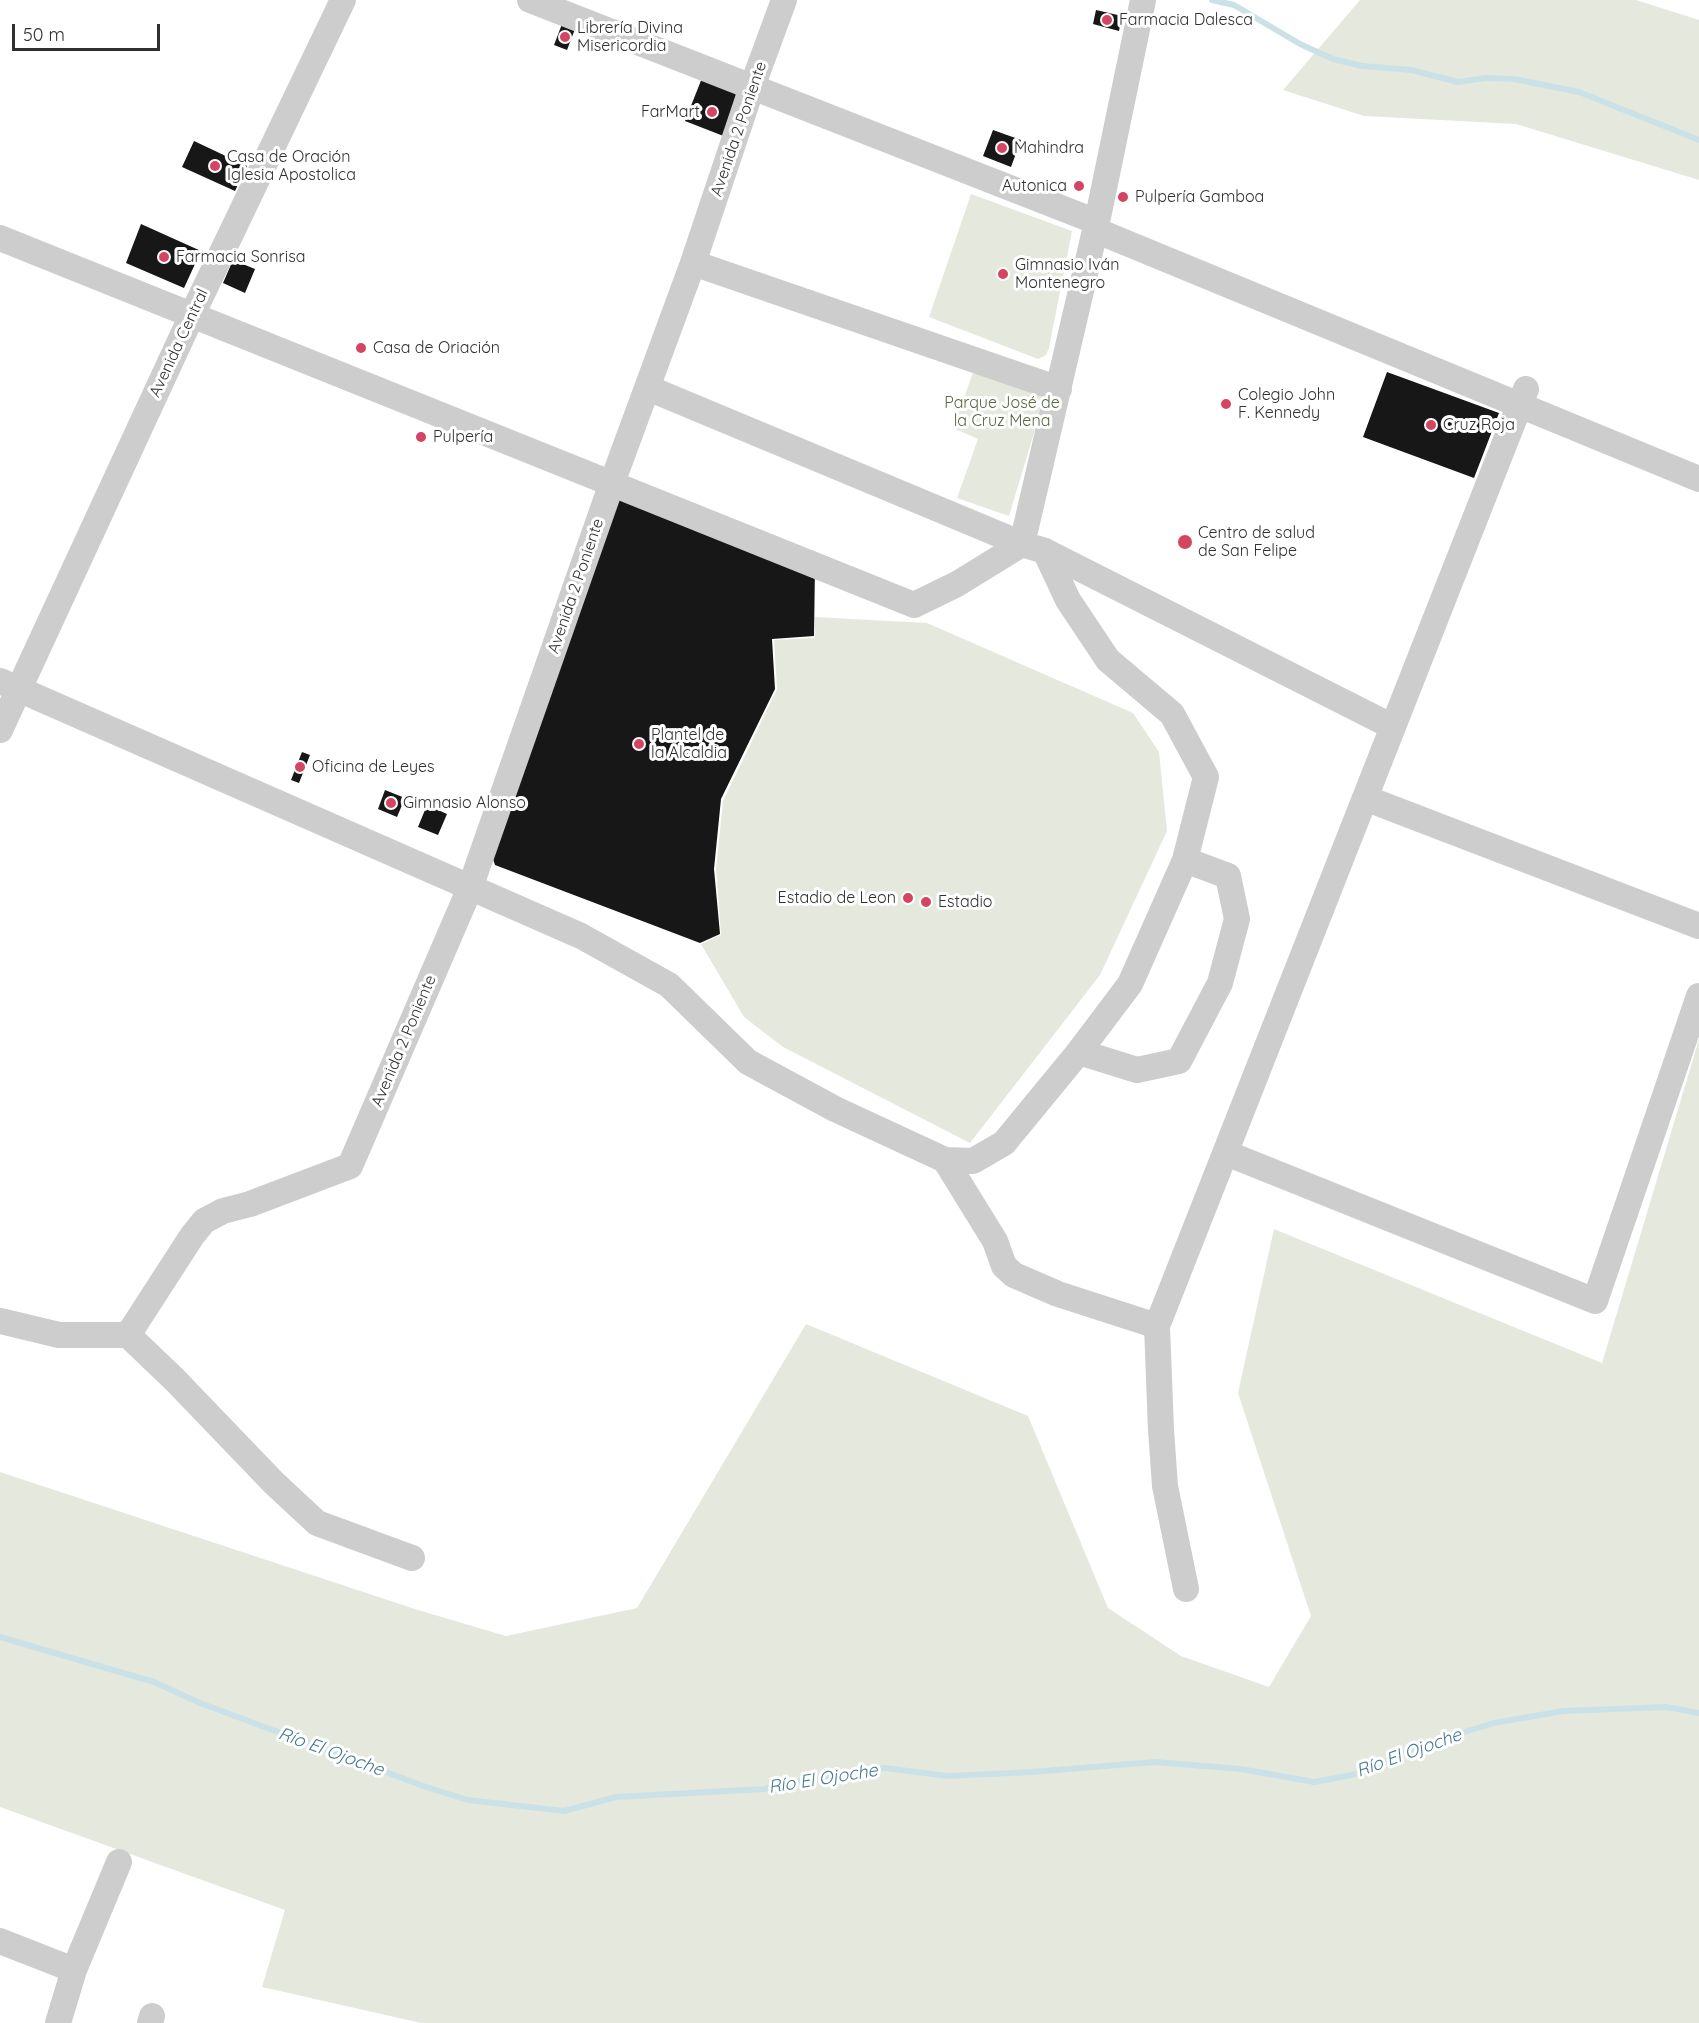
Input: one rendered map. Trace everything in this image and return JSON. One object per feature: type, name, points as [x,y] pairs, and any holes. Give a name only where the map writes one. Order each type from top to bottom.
[{"type":"street","name":"Avenida Central","points":[[0,730],[10,685],[192,315],[343,0]]},
{"type":"street","points":[[530,0],[577,9],[752,87],[1097,221],[1523,397],[1699,462]]},
{"type":"street","name":"Avenida 2 Poniente","points":[[128,1335],[204,1221],[223,1210],[250,1204],[350,1166],[470,888],[612,483],[693,263],[784,0]]},
{"type":"street","points":[[10,685],[581,936],[669,985],[748,1062],[835,1109],[945,1160],[973,1161],[1004,1143],[1079,1052],[1130,984],[1185,860],[1206,777],[1172,714],[1108,660],[1034,548],[1059,389],[1143,0]]},
{"type":"street","points":[[0,238],[914,605],[1034,548]]},
{"type":"street","points":[[693,263],[1059,389]]},
{"type":"street","points":[[648,388],[1034,548],[1393,727]]},
{"type":"street","points":[[1523,397],[1699,479]]},
{"type":"street","points":[[1186,1589],[1165,1486],[1157,1326],[1523,397]]},
{"type":"street","points":[[1365,798],[1699,926]]},
{"type":"street","points":[[1079,1052],[1137,1070],[1179,1061],[1220,983],[1238,919],[1228,876],[1185,860]]},
{"type":"street","points":[[1226,1153],[1595,1301],[1699,996]]},
{"type":"street","points":[[945,1160],[995,1241],[1004,1266],[1014,1275],[1058,1294],[1157,1326]]},
{"type":"street","points":[[0,1321],[59,1335],[128,1335],[175,1380],[274,1483],[317,1523],[412,1558]]},
{"type":"street","points":[[58,2023],[74,1970],[119,1862]]},
{"type":"street","points":[[0,1941],[74,1970]]},
{"type":"green space","points":[[1360,0],[1636,0],[1699,20],[1699,180],[1516,124],[1364,116],[1283,90]]},
{"type":"green space","name":"Gimnasio Iván Montenegro","points":[[971,194],[1072,231],[1049,348],[1046,355],[1038,359],[929,317]]},
{"type":"green space","name":"Parque José de la Cruz Mena","points":[[975,367],[1028,384],[1044,400],[1009,516],[957,498],[978,439],[953,428]]},
{"type":"green space","name":"Estadio de Leon","points":[[815,617],[927,623],[1133,713],[1159,752],[1167,831],[1100,975],[970,1143],[783,1047],[744,1017],[701,944],[721,935],[716,869],[723,801],[777,689],[774,640],[815,638]]},
{"type":"green space","points":[[1699,1039],[1699,2023],[421,2023],[262,1987],[285,1910],[0,1807],[0,1472],[418,1610],[506,1636],[637,1608],[806,1324],[1028,1416],[1108,1608],[1181,1656],[1269,1687],[1311,1616],[1238,1393],[1274,1229],[1602,1363]]},
{"type":"building","name":"Farmacia Dalesca","points":[[1096,10],[1122,16],[1119,31],[1093,24]]},
{"type":"building","name":"Librería Divina Misericordia","points":[[562,24],[575,29],[567,50],[554,45]]},
{"type":"building","name":"FarMart","points":[[702,78],[734,90],[739,102],[726,137],[685,121]]},
{"type":"building","name":"Mahindra","points":[[993,130],[1021,140],[1011,167],[983,156]]},
{"type":"building","name":"Casa de Oración Iglesia Apostolica","points":[[194,141],[247,166],[235,191],[182,167]]},
{"type":"building","name":"Farmacia Sonrisa","points":[[141,224],[201,251],[184,288],[126,263]]},
{"type":"building","points":[[233,260],[255,269],[245,293],[223,283]]},
{"type":"building","name":"Cruz Roja","points":[[1387,372],[1499,413],[1474,478],[1363,437]]},
{"type":"building","name":"Plantel de la Alcaldia","points":[[617,498],[815,566],[814,636],[772,639],[775,689],[721,799],[714,869],[720,934],[700,943],[495,865],[493,859]]},
{"type":"building","name":"Oficina de Leyes","points":[[302,752],[310,755],[299,783],[291,780]]},
{"type":"building","name":"Gimnasio Alonso","points":[[385,790],[405,798],[397,817],[378,809]]},
{"type":"building","points":[[427,805],[447,814],[438,835],[418,827]]},
{"type":"waterway","points":[[1212,0],[1234,5],[1300,44],[1333,59],[1362,66],[1411,70],[1458,82],[1486,78],[1514,79],[1579,92],[1699,140]]},
{"type":"waterway","name":"Río El Ojoche","points":[[0,1637],[154,1682],[200,1703],[426,1787],[468,1800],[564,1811],[616,1797],[764,1789],[822,1777],[885,1768],[948,1776],[1155,1762],[1241,1769],[1314,1782],[1362,1773],[1415,1747],[1494,1723],[1563,1711],[1666,1707],[1699,1713]]},
{"type":"place","name":"Farmacia Dalesca","points":[[1107,20]]},
{"type":"place","name":"Librería Divina Misericordia","points":[[565,37]]},
{"type":"place","name":"FarMart","points":[[712,112]]},
{"type":"place","name":"Mahindra","points":[[1002,148]]},
{"type":"place","name":"Casa de Oración Iglesia Apostolica","points":[[215,166]]},
{"type":"place","name":"Autonica","points":[[1079,186]]},
{"type":"place","name":"Pulpería Gamboa","points":[[1123,197]]},
{"type":"place","name":"Farmacia Sonrisa","points":[[164,257]]},
{"type":"place","name":"Gimnasio Iván Montenegro","points":[[1003,274]]},
{"type":"place","name":"Casa de Oriación","points":[[361,348]]},
{"type":"place","name":"Colegio John F. Kennedy","points":[[1226,404]]},
{"type":"place","name":"Cruz Roja","points":[[1431,425]]},
{"type":"place","name":"Pulpería","points":[[421,437]]},
{"type":"place","name":"Centro de salud de San Felipe","points":[[1185,542]]},
{"type":"place","name":"Plantel de la Alcaldia","points":[[639,744]]},
{"type":"place","name":"Oficina de Leyes","points":[[300,767]]},
{"type":"place","name":"Gimnasio Alonso","points":[[391,803]]},
{"type":"place","name":"Estadio de Leon","points":[[908,898]]},
{"type":"place","name":"Estadio","points":[[926,902]]}]
